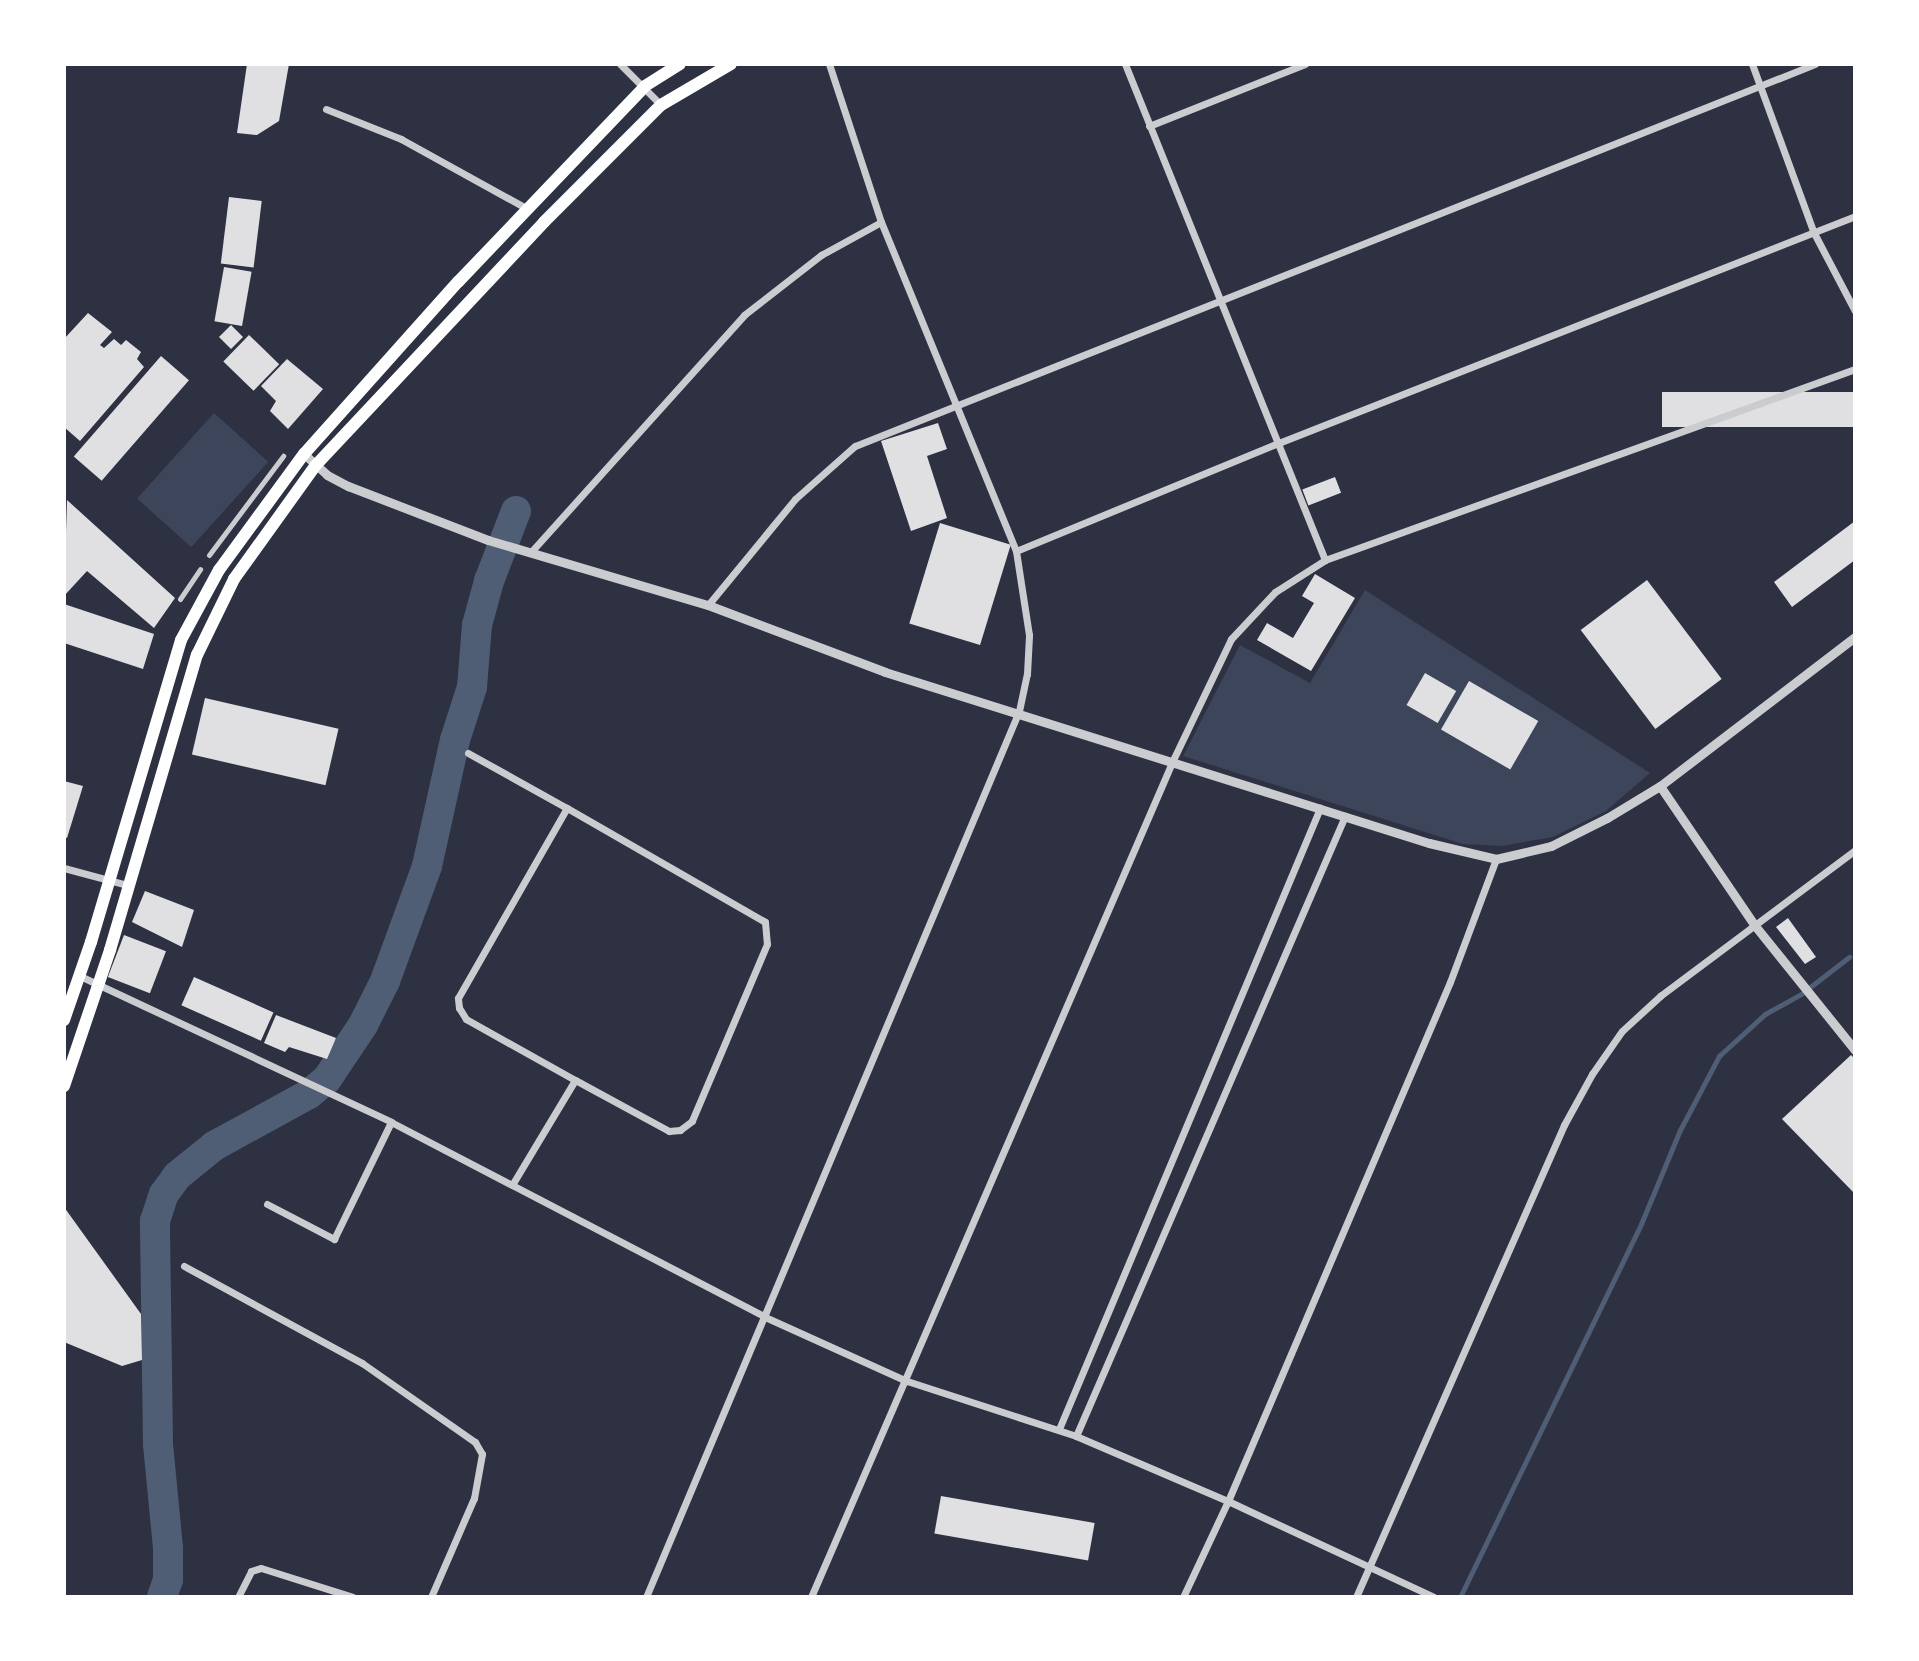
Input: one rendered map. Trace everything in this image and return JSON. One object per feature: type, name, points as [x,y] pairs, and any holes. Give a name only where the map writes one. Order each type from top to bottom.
[{"type":"highway","points":[[64,1020],[181,640],[219,570],[304,454],[645,86],[680,64]]},
{"type":"highway","points":[[64,1086],[99,984],[208,628],[234,579],[316,465],[533,233],[661,105],[731,64]]},
{"type":"street","points":[[620,64],[661,105]]},
{"type":"street","points":[[646,1597],[1019,711],[1027,674],[1029,635],[1016,551],[881,222],[829,64]]},
{"type":"street","points":[[1125,64],[1325,560]]},
{"type":"street","points":[[1149,126],[1305,64]]},
{"type":"street","points":[[1752,64],[1814,233],[1855,311]]},
{"type":"street","points":[[708,605],[754,544],[829,466],[855,446],[1815,64]]},
{"type":"street","points":[[326,109],[401,139],[528,209]]},
{"type":"street","points":[[1016,551],[1276,444],[1855,216]]},
{"type":"street","points":[[530,553],[744,315],[821,255],[881,222]]},
{"type":"street","points":[[811,1597],[1173,760],[1231,639],[1275,592],[1325,560],[1855,369]]},
{"type":"street","points":[[304,454],[327,475],[384,502],[488,540],[708,605],[885,672],[1019,711],[1429,843],[1496,859],[1551,846],[1607,818],[1660,786],[1855,637]]},
{"type":"street","points":[[209,555],[283,456]]},
{"type":"street","points":[[180,599],[200,569]]},
{"type":"street","points":[[468,753],[567,808],[765,922],[769,929],[767,944],[692,1121],[684,1128],[669,1131],[466,1019],[458,998],[567,808]]},
{"type":"street","points":[[1660,786],[1756,927],[1855,1050]]},
{"type":"street","points":[[1059,1429],[1320,808]]},
{"type":"street","points":[[1076,1436],[1345,816]]},
{"type":"street","points":[[1356,1597],[1564,1125],[1592,1074],[1622,1031],[1660,996],[1855,850]]},
{"type":"street","points":[[1183,1597],[1228,1501],[1450,982],[1496,859]]},
{"type":"street","points":[[64,868],[127,885]]},
{"type":"street","points":[[80,976],[391,1122],[765,1317],[907,1381],[1076,1436],[1228,1501],[1434,1597]]},
{"type":"street","points":[[512,1185],[575,1080]]},
{"type":"street","points":[[267,1204],[334,1239],[391,1122]]},
{"type":"street","points":[[184,1266],[362,1363],[475,1442],[482,1454],[474,1498],[431,1597]]},
{"type":"street","points":[[238,1597],[251,1571],[261,1568],[353,1597]]},
{"type":"shaded area","points":[[214,413],[268,462],[191,547],[137,498]]},
{"type":"shaded area","points":[[1365,590],[1650,773],[1606,811],[1553,837],[1502,846],[1463,844],[1183,756],[1240,645],[1310,683]]},
{"type":"building","points":[[247,64],[289,64],[279,121],[257,135],[237,133]]},
{"type":"building","points":[[229,197],[262,201],[254,268],[221,264]]},
{"type":"building","points":[[224,267],[252,272],[242,326],[214,321]]},
{"type":"building","points":[[88,313],[112,332],[100,345],[104,348],[114,339],[121,345],[126,340],[141,352],[137,359],[144,367],[80,441],[64,427],[64,339]]},
{"type":"building","points":[[231,325],[243,337],[231,349],[219,337]]},
{"type":"building","points":[[249,335],[279,364],[254,391],[223,362]]},
{"type":"building","points":[[161,356],[189,380],[102,481],[74,456]]},
{"type":"building","points":[[287,359],[323,389],[288,429],[270,411],[276,401],[261,386]]},
{"type":"building","points":[[1662,392],[1855,392],[1855,427],[1662,427]]},
{"type":"building","points":[[938,423],[947,449],[927,456],[947,518],[911,531],[881,441]]},
{"type":"building","points":[[1335,477],[1341,493],[1308,505],[1302,490]]},
{"type":"building","points":[[67,500],[175,598],[154,628],[87,571],[64,596]]},
{"type":"building","points":[[1855,521],[1855,560],[1792,607],[1774,582]]},
{"type":"building","points":[[940,523],[1011,545],[980,645],[909,623]]},
{"type":"building","points":[[1315,574],[1355,598],[1311,671],[1257,640],[1267,623],[1293,638],[1314,603],[1302,596]]},
{"type":"building","points":[[1647,580],[1722,679],[1655,729],[1581,630]]},
{"type":"building","points":[[64,604],[154,634],[143,669],[64,643]]},
{"type":"building","points":[[1425,673],[1456,691],[1438,723],[1406,705]]},
{"type":"building","points":[[1469,681],[1538,721],[1510,769],[1441,729]]},
{"type":"building","points":[[205,698],[338,729],[325,785],[192,755]]},
{"type":"building","points":[[64,781],[83,786],[67,838],[64,837]]},
{"type":"building","points":[[145,891],[194,910],[182,947],[132,922]]},
{"type":"building","points":[[1788,918],[1816,957],[1805,964],[1776,927]]},
{"type":"building","points":[[124,935],[166,951],[150,993],[108,977]]},
{"type":"building","points":[[194,977],[273,1012],[261,1041],[181,1005]]},
{"type":"building","points":[[276,1015],[336,1038],[327,1059],[289,1047],[285,1052],[264,1043]]},
{"type":"building","points":[[1851,1055],[1855,1059],[1855,1194],[1782,1119]]},
{"type":"building","points":[[64,1207],[141,1314],[142,1360],[122,1366],[64,1342]]},
{"type":"building","points":[[941,1496],[1095,1523],[1088,1561],[934,1533]]},
{"type":"waterway","points":[[162,1597],[168,1580],[168,1548],[158,1444],[155,1221],[164,1194],[177,1176],[214,1146],[309,1094],[327,1079],[363,1025],[385,981],[427,866],[455,740],[472,687],[477,625],[489,581],[516,511]]},
{"type":"waterway","points":[[1460,1597],[1641,1224],[1680,1130],[1719,1056],[1765,1014],[1801,994],[1849,957]]}]
